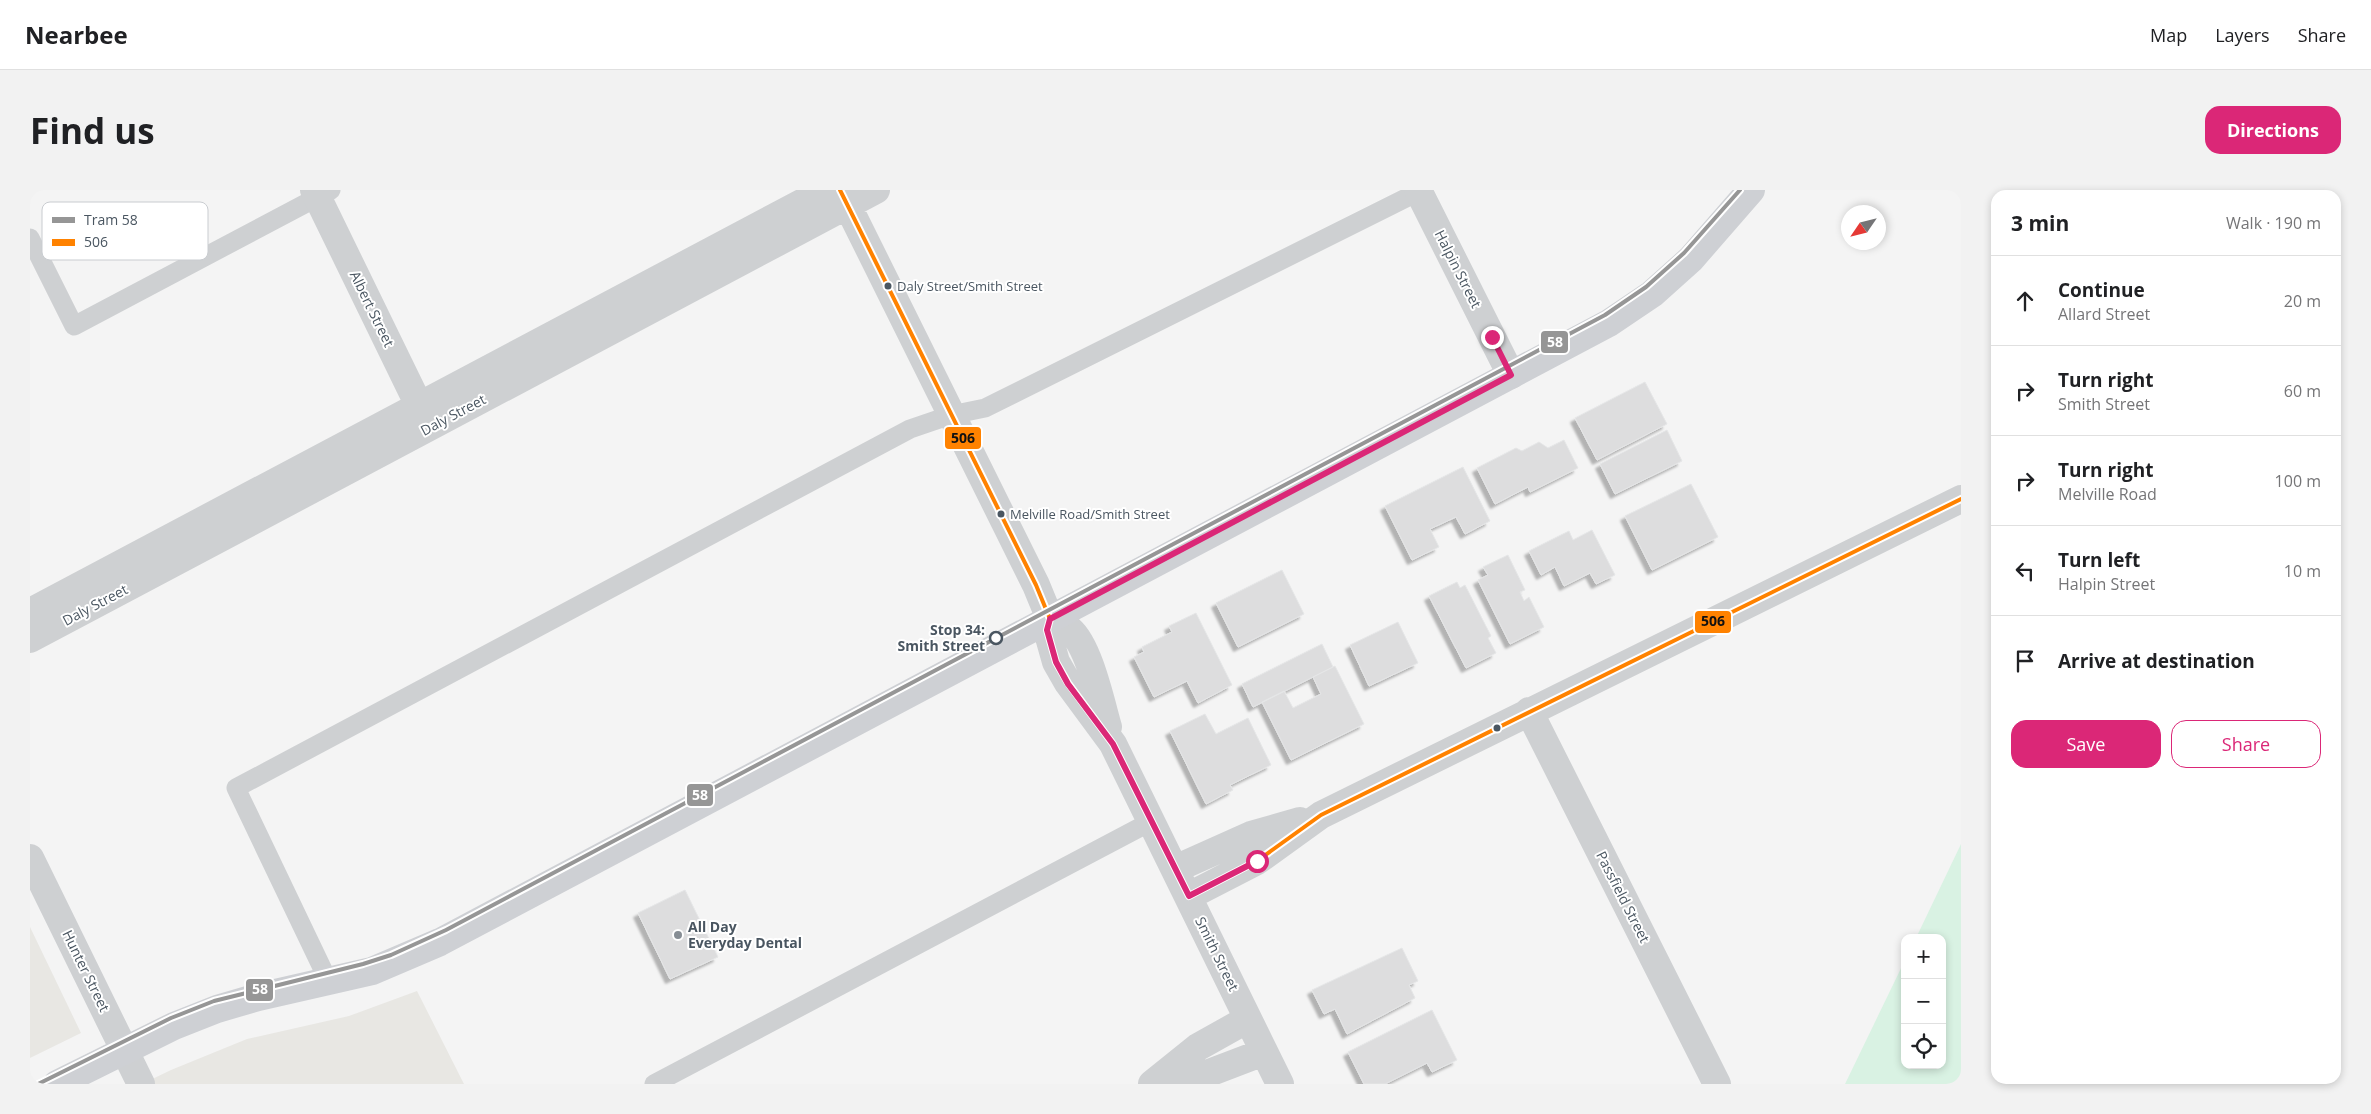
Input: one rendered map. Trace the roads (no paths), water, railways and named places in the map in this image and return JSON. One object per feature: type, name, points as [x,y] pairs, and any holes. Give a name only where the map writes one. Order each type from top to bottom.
[{"type":"main road","points":[[57,1084],[174,1026],[217,1010],[258,997],[372,971],[440,942],[1609,323],[1652,294],[1691,259],[1751,190]]},
{"type":"street","name":"Daly Street","points":[[30,639],[424,416],[838,195],[876,190]]},
{"type":"street","name":"Halpin Street","points":[[1420,190],[1511,375]]},
{"type":"street","name":"Albert Street","points":[[321,192],[424,416]]},
{"type":"street","name":"Smith Street","points":[[838,195],[1036,585],[1050,619],[1047,630],[1056,662],[1068,684],[1113,744],[1176,868],[1280,1084]]},
{"type":"street","name":"Daly Street","points":[[30,612],[424,416]]},
{"type":"street","points":[[1189,896],[1257,861],[1321,815],[1961,499]]},
{"type":"street","name":"Passfield Street","points":[[1530,711],[1717,1084]]},
{"type":"street","points":[[1176,868],[1250,835],[1321,815]]},
{"type":"street","name":"Hunter Street","points":[[30,858],[140,1084]]},
{"type":"street","points":[[1152,1084],[1198,1047],[1248,1019]]},
{"type":"street","points":[[1180,1084],[1264,1052]]},
{"type":"lane","points":[[327,982],[325,974],[236,788],[910,429],[951,415],[985,408],[1420,190]]},
{"type":"lane","points":[[208,253],[321,192]]},
{"type":"lane","points":[[30,238],[74,326],[196,260]]},
{"type":"lane","points":[[654,1084],[1152,821]]},
{"type":"tram line","name":"58","points":[[38,1084],[171,1018],[214,1001],[363,964],[391,955],[446,930],[1605,315],[1646,287],[1684,253],[1740,190]]},
{"type":"place","name":"Daly Street/Smith Street","points":[[888,286]]},
{"type":"place","name":"Melville Road/Smith Street","points":[[1001,514]]},
{"type":"place","name":"Stop 34: Smith Street","points":[[996,638]]},
{"type":"place","name":"All Day Everyday Dental","points":[[678,935]]}]
